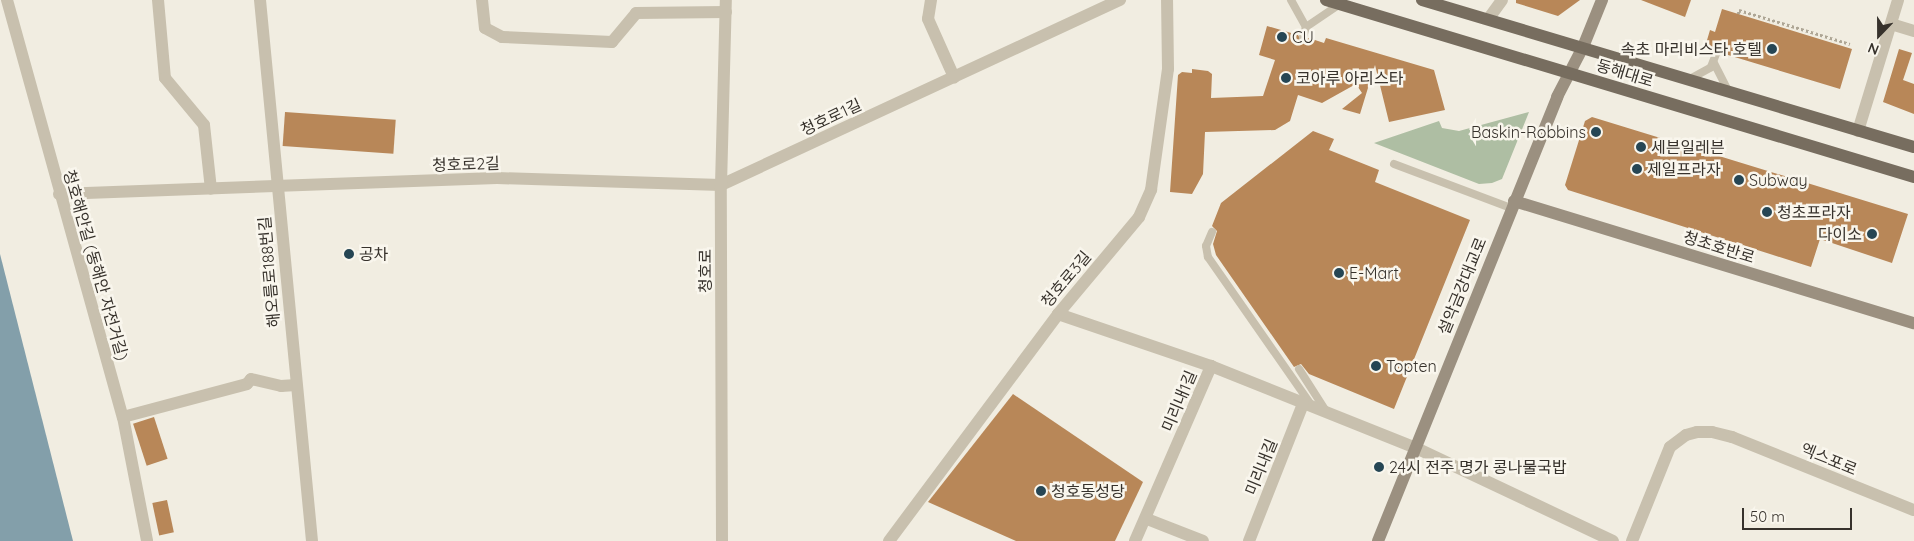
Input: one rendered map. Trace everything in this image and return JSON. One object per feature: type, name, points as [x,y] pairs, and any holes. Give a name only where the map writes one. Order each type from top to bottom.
[{"type":"main road","name":"동해대로","points":[[1326,0],[1914,177]]},
{"type":"main road","name":"동해대로","points":[[1422,0],[1489,18],[1687,80],[1914,147]]},
{"type":"street","name":"청호해안길 (동해안 자전거길)","points":[[7,0],[59,194],[123,417],[147,541]]},
{"type":"street","points":[[158,0],[164,78],[204,125],[211,189]]},
{"type":"street","name":"해오름로188번길","points":[[260,0],[277,159],[277,186],[312,541]]},
{"type":"street","points":[[482,0],[485,28],[502,37],[612,42],[636,12],[726,6]]},
{"type":"street","points":[[931,0],[928,19],[954,77]]},
{"type":"street","name":"청호로1길","points":[[721,185],[1120,0]]},
{"type":"street","name":"청호로3길","points":[[889,541],[1058,314],[1139,218],[1151,190],[1168,69],[1167,0]]},
{"type":"street","points":[[1489,18],[1502,0]]},
{"type":"street","name":"설악금강대교로","points":[[1378,541],[1512,205],[1602,0]]},
{"type":"street","points":[[1858,130],[1898,0]]},
{"type":"street","name":"청호로","points":[[722,541],[721,185],[726,6]]},
{"type":"street","points":[[1891,24],[1914,31]]},
{"type":"street","name":"청호로2길","points":[[59,194],[497,178],[721,185]]},
{"type":"street","name":"청초호반로","points":[[1512,205],[1914,323]]},
{"type":"street","name":"미리내1길","points":[[1058,314],[1211,366],[1147,519],[1135,541]]},
{"type":"street","points":[[1211,366],[1414,447],[1613,541]]},
{"type":"street","points":[[123,417],[247,384],[251,379],[281,386],[296,385]]},
{"type":"street","name":"미리내길","points":[[1249,541],[1309,406]]},
{"type":"street","name":"엑스포로","points":[[1632,541],[1670,447],[1696,432],[1712,432],[1732,437],[1914,510]]},
{"type":"street","points":[[1147,519],[1203,541]]},
{"type":"lane","points":[[1291,0],[1306,27]]},
{"type":"lane","points":[[1303,37],[1306,27],[1340,4]]},
{"type":"lane","points":[[1718,49],[1714,63],[1722,82],[1730,93]]},
{"type":"lane","points":[[1687,80],[1714,63]]},
{"type":"lane","points":[[1394,164],[1512,205]]},
{"type":"lane","points":[[1212,232],[1206,246],[1208,256],[1309,406]]},
{"type":"lane","points":[[1299,370],[1329,414]]},
{"type":"path","points":[[1738,14],[1739,10],[1850,44]]},
{"type":"green space","points":[[1529,112],[1502,179],[1492,183],[1479,184],[1374,143],[1439,121],[1442,128],[1459,131]]},
{"type":"water","points":[[0,254],[73,541],[0,541]]},
{"type":"building","points":[[1516,0],[1580,0],[1558,16],[1516,3]]},
{"type":"building","points":[[1641,0],[1691,0],[1685,17]]},
{"type":"building","points":[[1722,9],[1852,49],[1840,89],[1728,55],[1723,53],[1720,44],[1712,49],[1705,47],[1710,30],[1715,32]]},
{"type":"building","points":[[1267,26],[1298,35],[1302,42],[1309,38],[1324,43],[1326,38],[1434,70],[1445,110],[1389,122],[1375,65],[1360,114],[1342,109],[1362,93],[1356,84],[1322,103],[1298,95],[1290,121],[1275,130],[1205,132],[1203,174],[1192,194],[1170,192],[1178,75],[1182,72],[1192,73],[1192,69],[1208,71],[1212,74],[1211,98],[1263,96],[1275,60],[1259,55]]},
{"type":"building","points":[[1899,49],[1912,53],[1903,80],[1914,84],[1914,114],[1883,102]]},
{"type":"building","points":[[285,112],[396,120],[393,154],[283,146]]},
{"type":"building","points":[[1592,117],[1908,214],[1892,263],[1820,239],[1811,267],[1568,190],[1565,185],[1585,121]]},
{"type":"building","points":[[1313,131],[1334,139],[1329,150],[1379,170],[1375,182],[1470,220],[1394,409],[1309,374],[1301,364],[1294,367],[1216,255],[1213,244],[1217,231],[1212,226],[1221,203]]},
{"type":"building","points":[[1013,394],[1143,482],[1115,541],[1016,541],[928,502]]},
{"type":"building","points":[[154,417],[168,459],[147,466],[133,424]]},
{"type":"building","points":[[167,500],[174,532],[159,535],[152,503]]},
{"type":"place","name":"CU","points":[[1282,37]]},
{"type":"place","name":"속초 마리비스타 호텔","points":[[1772,49]]},
{"type":"place","name":"코아루 아리스타","points":[[1286,78]]},
{"type":"place","name":"Baskin-Robbins","points":[[1596,132]]},
{"type":"place","name":"세븐일레븐","points":[[1641,147]]},
{"type":"place","name":"제일프라자","points":[[1637,169]]},
{"type":"place","name":"Subway","points":[[1739,180]]},
{"type":"place","name":"청초프라자","points":[[1767,212]]},
{"type":"place","name":"다이소","points":[[1872,234]]},
{"type":"place","name":"공차","points":[[349,254]]},
{"type":"place","name":"E-Mart","points":[[1339,273]]},
{"type":"place","name":"Topten","points":[[1376,366]]},
{"type":"place","name":"24시 전주 명가 콩나물국밥","points":[[1379,467]]},
{"type":"place","name":"청호동성당","points":[[1041,491]]}]
